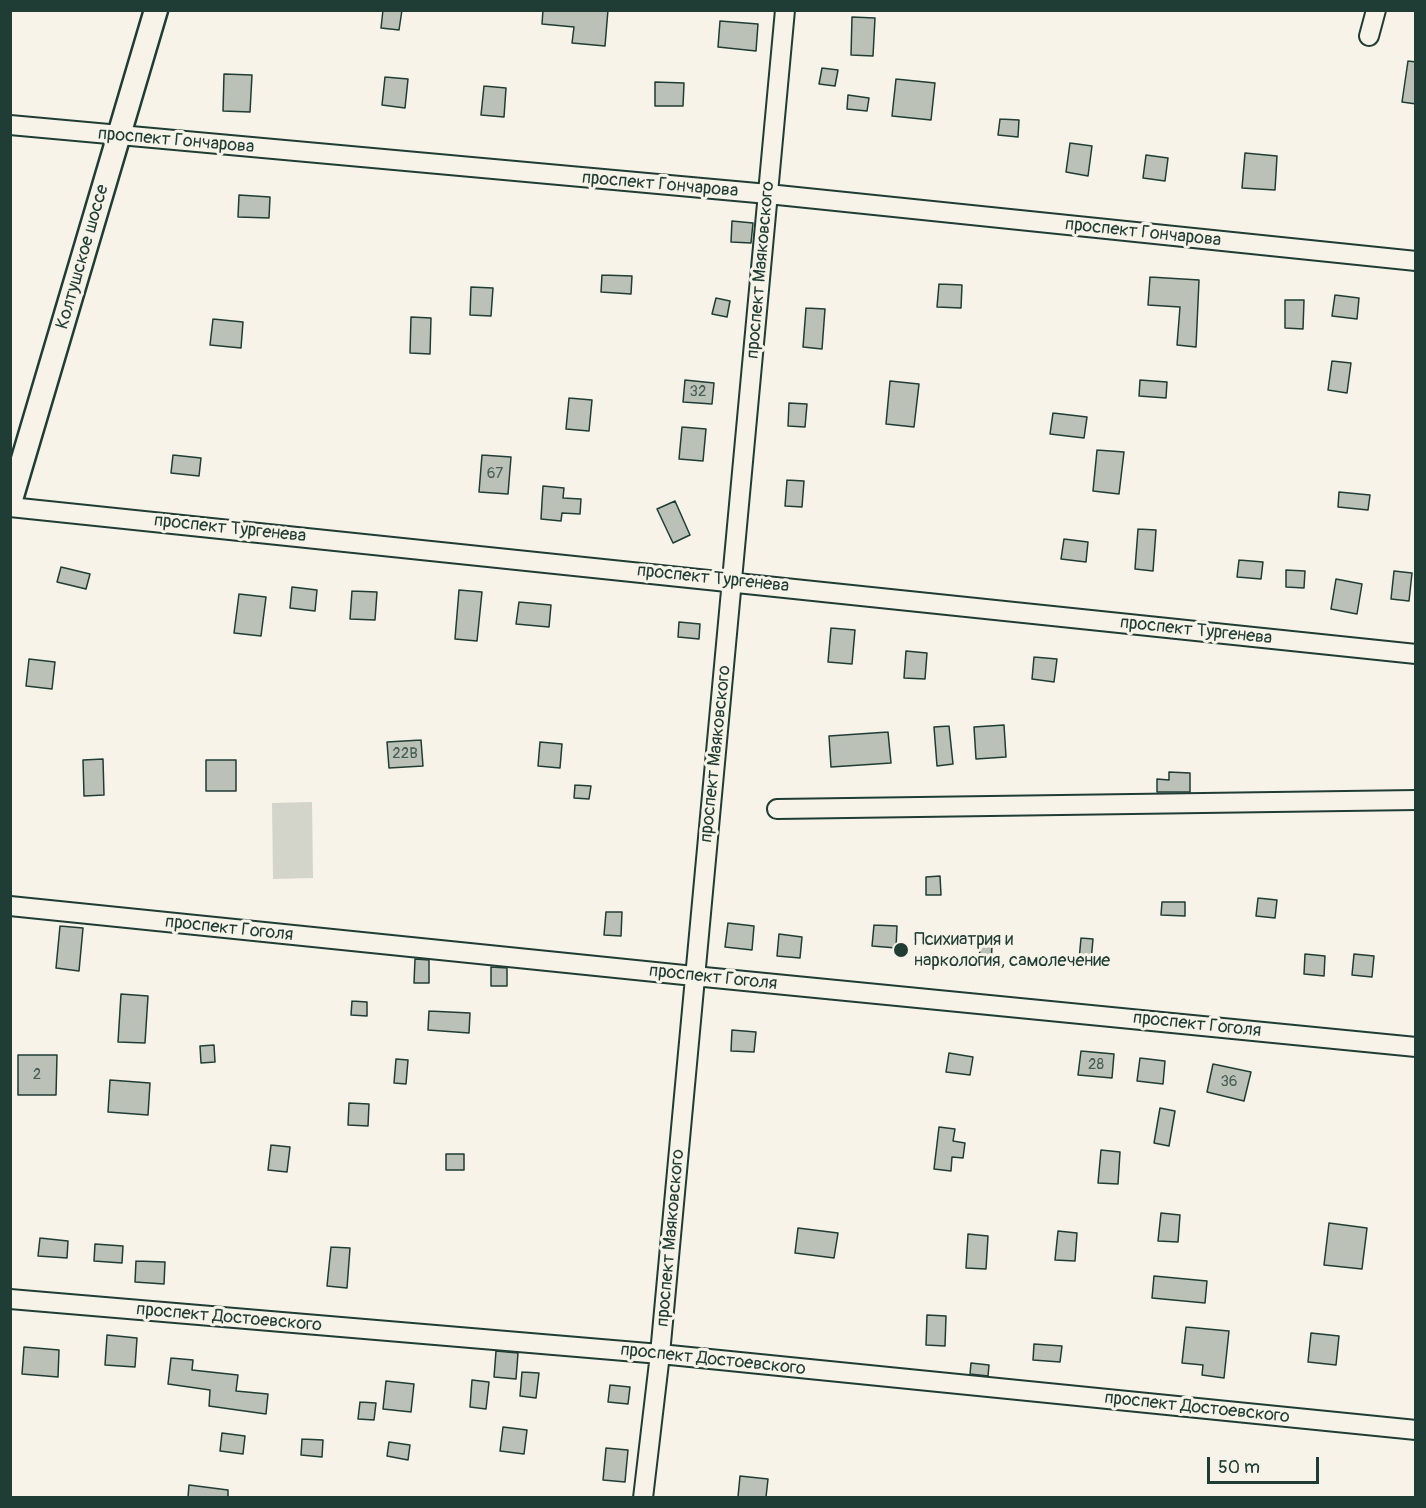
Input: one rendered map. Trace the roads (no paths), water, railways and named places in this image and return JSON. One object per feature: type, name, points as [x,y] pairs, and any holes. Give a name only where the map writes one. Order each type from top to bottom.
[{"type":"main road","name":"Колтушское шоссе","points":[[10,505],[156,10]]},
{"type":"street","name":"проспект Маяковского","points":[[643,1497],[660,1354],[785,10]]},
{"type":"street","points":[[1369,36],[1376,10]]},
{"type":"street","name":"проспект Гончарова","points":[[10,125],[768,194],[1416,261]]},
{"type":"street","name":"проспект Тургенева","points":[[10,505],[1416,654]]},
{"type":"street","points":[[777,808],[1416,800]]},
{"type":"street","name":"проспект Гоголя","points":[[10,906],[1416,1047]]},
{"type":"street","name":"проспект Достоевского","points":[[10,1299],[660,1354],[1416,1430]]},
{"type":"place","name":"Психиатрия и наркология, самолечение","points":[[901,950]]}]
